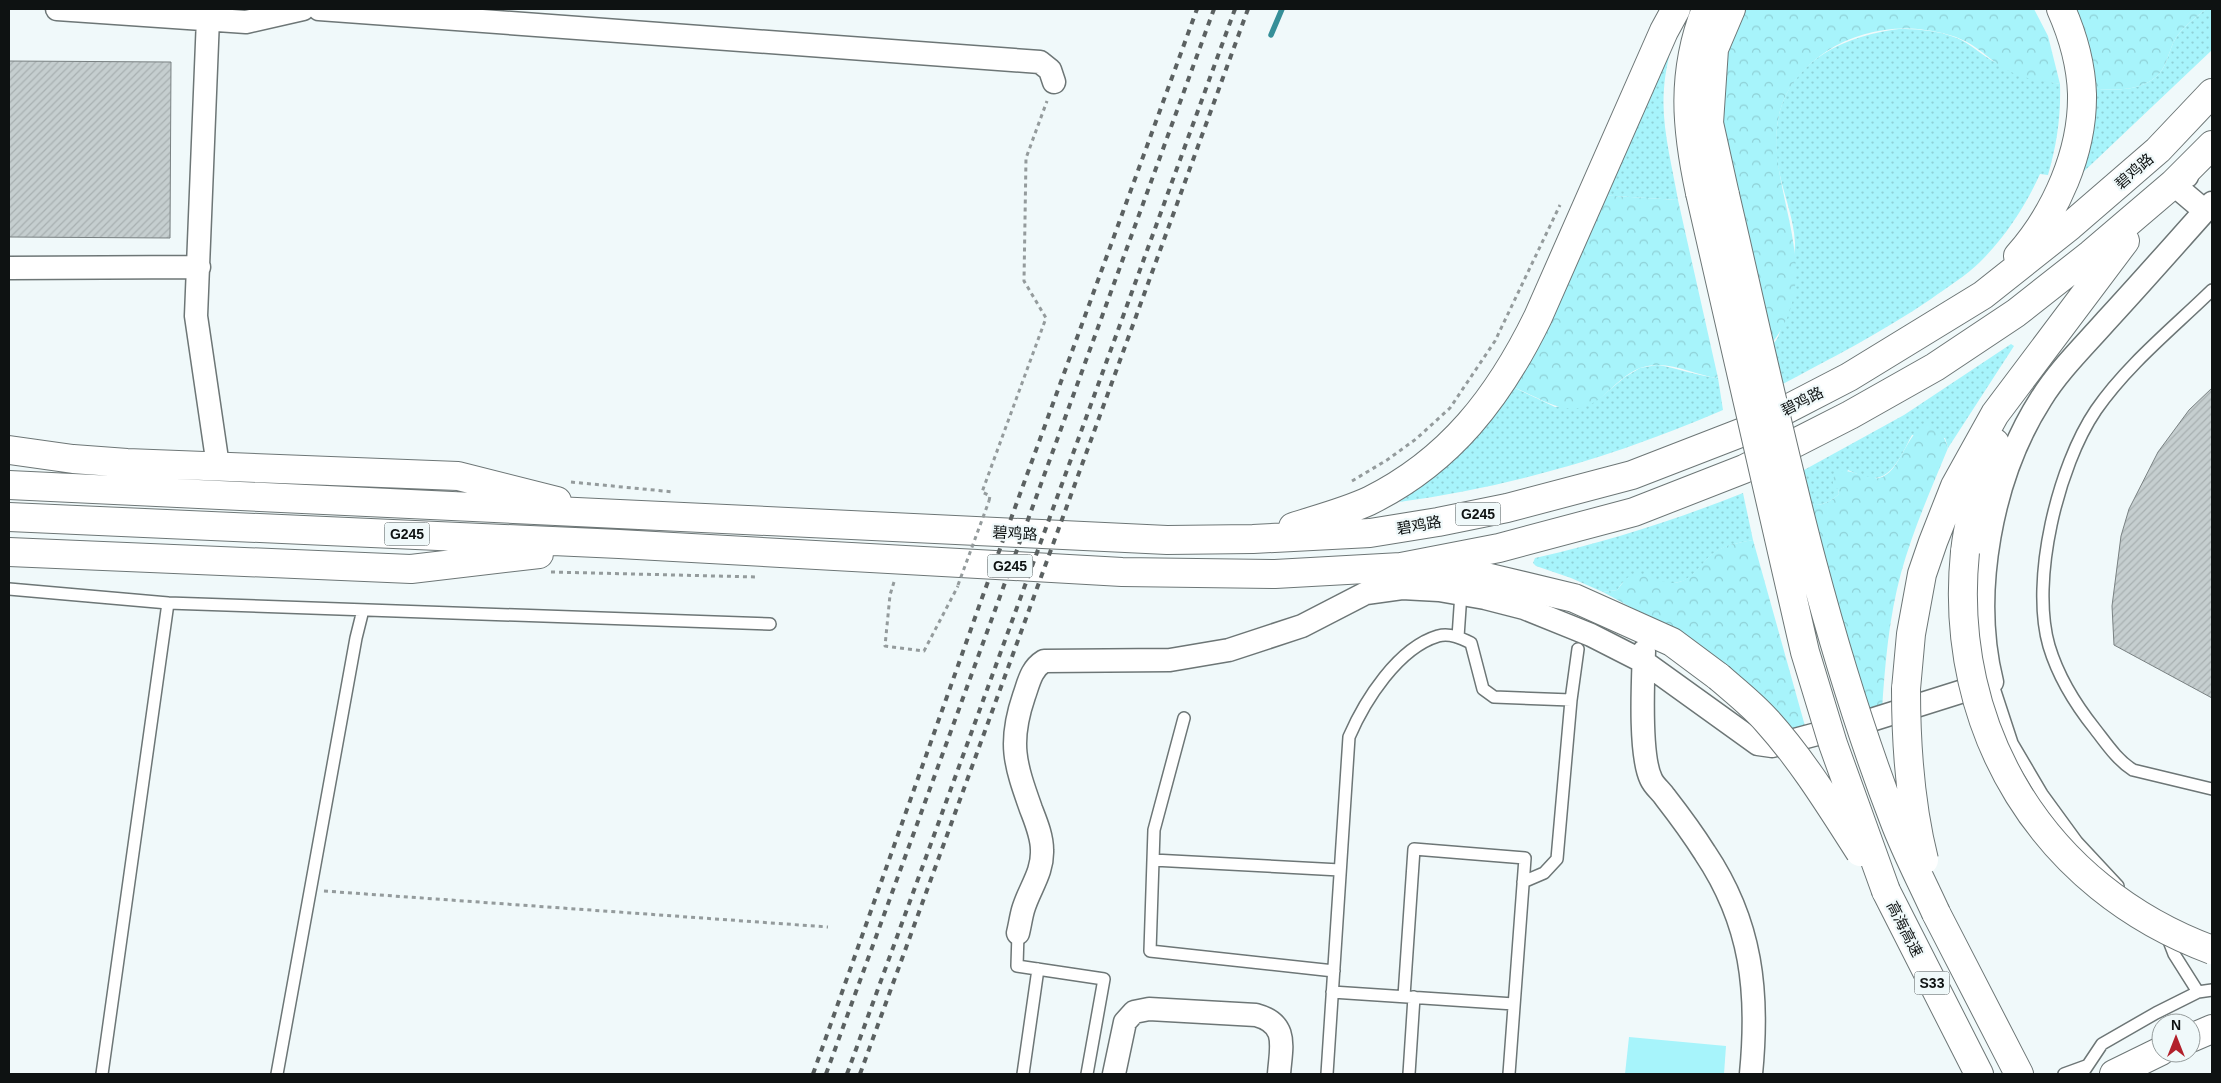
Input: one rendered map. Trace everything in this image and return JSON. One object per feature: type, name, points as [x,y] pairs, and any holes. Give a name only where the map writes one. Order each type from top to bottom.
[{"type":"highway","points":[[1249,539],[1338,513],[1368,501],[1426,466],[1447,449],[1494,394],[1519,357],[1572,206],[1676,9]]},
{"type":"highway","points":[[1706,9],[1694,45],[1687,102],[1692,159],[1712,194],[1810,559],[1860,726],[1894,822],[1936,913]]},
{"type":"highway","points":[[1731,9],[1714,49],[1709,123],[1712,194],[1805,652],[1834,744],[1886,891]]},
{"type":"highway","points":[[1983,295],[2022,251],[2048,215],[2072,159],[2079,127],[2082,95],[2080,68],[2072,34],[2061,9]]},
{"type":"highway","name":"碧鸡路","points":[[620,516],[1166,540],[1249,539],[1370,533],[1428,524],[1507,508],[1632,475],[1743,432],[1849,377],[1983,295],[2070,226],[2158,150],[2212,93]]},
{"type":"highway","name":"G245","points":[[9,517],[619,544],[1122,572],[1275,574],[1401,567],[1499,548],[1634,512],[1744,470],[1850,415],[1935,367],[2024,307],[2091,254],[2173,184],[2212,145]]},
{"type":"highway","points":[[1936,913],[1918,838],[1910,784],[1906,736],[1906,689],[1911,634],[1922,574],[1955,486],[1995,414],[2114,255],[2173,184]]},
{"type":"highway","points":[[2043,350],[2001,431],[1985,468],[1968,526],[1965,552],[1963,624],[1970,669],[1982,715],[2016,792],[2046,835],[2074,865],[2101,888],[2185,940],[2212,950]]},
{"type":"highway","points":[[9,450],[73,459],[127,463],[458,476],[620,516]]},
{"type":"highway","name":"G245","points":[[9,485],[620,516]]},
{"type":"highway","points":[[9,552],[411,569],[619,544]]},
{"type":"highway","points":[[1401,567],[1482,576],[1574,598],[1672,642],[1719,677],[1765,719],[1804,766],[1886,891]]},
{"type":"highway","name":"高海高速","points":[[1886,891],[1979,1074]]},
{"type":"highway","name":"S33","points":[[1936,913],[2019,1074]]},
{"type":"highway","points":[[2114,1074],[2151,1056]]},
{"type":"street","points":[[56,9],[246,22],[303,9]]},
{"type":"street","points":[[319,9],[1040,62],[1050,70],[1054,82]]},
{"type":"street","points":[[208,18],[196,316],[218,466]]},
{"type":"street","points":[[1868,721],[1992,682],[1987,660],[1983,598],[1989,543],[2004,479],[2018,440],[2041,398],[2065,368],[2209,207],[2173,184],[2212,163]]},
{"type":"street","points":[[9,268],[199,267]]},
{"type":"street","points":[[1018,933],[1023,910],[1042,866],[1042,849],[1039,831],[1014,754],[1017,716],[1036,666],[1044,661],[1170,660],[1229,650],[1302,626],[1366,593],[1402,588],[1461,593],[1514,605],[1553,618],[1591,634],[1644,662],[1758,744],[1772,746],[1818,734]]},
{"type":"street","points":[[1645,630],[1645,751],[1651,779],[1706,854],[1724,886],[1738,918],[1748,950],[1754,1001],[1751,1074]]},
{"type":"street","points":[[1114,1074],[1125,1022],[1134,1012],[1149,1009],[1256,1015],[1267,1018],[1275,1024],[1280,1032],[1282,1042],[1279,1074]]},
{"type":"lane","points":[[2212,290],[2116,384],[2086,427],[2073,450],[2056,506],[2045,556],[2042,592],[2048,645],[2057,669],[2091,724],[2123,764],[2133,770],[2212,789]]},
{"type":"lane","points":[[9,589],[168,603],[770,624]]},
{"type":"lane","points":[[1458,637],[1461,593]]},
{"type":"lane","points":[[102,1074],[168,603]]},
{"type":"lane","points":[[277,1074],[356,638],[363,610]]},
{"type":"lane","points":[[1327,1074],[1349,737],[1357,718],[1384,678],[1412,649],[1440,636],[1458,637],[1471,643],[1483,689],[1494,697],[1571,700]]},
{"type":"lane","points":[[1523,882],[1544,873],[1557,859],[1571,700],[1578,649]]},
{"type":"lane","points":[[1992,682],[2012,743],[2042,794],[2077,842],[2169,940],[2174,954],[2198,992]]},
{"type":"lane","points":[[1184,718],[1154,830],[1150,951],[1334,971]]},
{"type":"lane","points":[[1409,1074],[1409,997],[1414,849],[1525,858],[1509,1074]]},
{"type":"lane","points":[[1153,860],[1340,870]]},
{"type":"lane","points":[[1018,933],[1017,966],[1104,979],[1087,1074]]},
{"type":"lane","points":[[1023,1074],[1038,969]]},
{"type":"lane","points":[[2064,1074],[2084,1070],[2102,1044],[2156,1013],[2198,992],[2212,990]]},
{"type":"lane","points":[[1332,992],[1514,1004]]},
{"type":"path","points":[[895,578],[890,595],[884,646],[924,650],[951,602],[989,501],[990,496],[982,492],[1046,318],[1024,280],[1026,158],[1054,82]]},
{"type":"path","points":[[1348,484],[1387,460],[1416,439],[1450,408],[1494,341],[1572,206]]},
{"type":"path","points":[[310,890],[828,927]]},
{"type":"green space","points":[[1745,9],[2034,9],[2048,36],[2060,84],[2015,74],[1967,42],[1931,31],[1900,29],[1874,32],[1849,39],[1827,51],[1793,84],[1778,119],[1777,157],[1792,235],[1796,275],[1789,314],[1765,351],[1720,138],[1721,69],[1737,23]]},
{"type":"green space","points":[[2071,9],[2206,9],[2178,35],[2162,70],[2156,77],[2148,83],[2139,86],[2109,90],[2091,88]]},
{"type":"green space","points":[[2206,9],[2212,9],[2212,50],[2078,177],[2091,88],[2109,90],[2129,88],[2148,83],[2162,70],[2178,35]]},
{"type":"green space","points":[[1899,29],[1930,31],[1955,37],[2007,68],[2060,84],[2058,130],[2048,175],[2040,174],[2028,198],[2006,231],[1969,272],[1893,323],[1775,388],[1765,351],[1774,343],[1780,333],[1795,243],[1778,165],[1776,135],[1780,110],[1790,88],[1804,69],[1823,54],[1845,43],[1871,34]]},
{"type":"green space","points":[[1674,36],[1665,76],[1663,103],[1678,200],[1599,195]]},
{"type":"green space","points":[[1599,195],[1678,200],[1718,378],[1670,366],[1650,365],[1630,373],[1604,395],[1581,408],[1558,406],[1513,387]]},
{"type":"green space","points":[[2011,344],[2014,346],[1948,448],[1945,438],[1912,435],[1901,456],[1885,474],[1871,478],[1848,470],[1838,489],[1839,494],[1825,503],[1809,504],[1795,475],[1904,415]]},
{"type":"green space","points":[[1657,365],[1718,378],[1723,410],[1644,441],[1564,467],[1482,488],[1399,502],[1448,464],[1475,437],[1513,387],[1555,407],[1600,398],[1625,377],[1640,368]]},
{"type":"green space","points":[[1927,424],[1941,433],[1948,448],[1917,525],[1901,573],[1886,658],[1882,710],[1856,716],[1809,504],[1825,503],[1839,494],[1838,489],[1833,486],[1834,477],[1837,473],[1843,471],[1873,478],[1886,475],[1893,469],[1913,436]]},
{"type":"green space","points":[[1743,493],[1753,540],[1741,542],[1717,551],[1691,576],[1679,582],[1663,584],[1623,582],[1617,590],[1603,592],[1536,566],[1533,563],[1535,558],[1640,530]]},
{"type":"green space","points":[[1753,540],[1805,726],[1781,732],[1654,620],[1603,592],[1617,590],[1627,578],[1640,574],[1666,582],[1679,582],[1691,576],[1709,557],[1720,549],[1732,544]]},
{"type":"green space","points":[[1629,1037],[1726,1046],[1724,1074],[1625,1074]]},
{"type":"building","points":[[9,61],[171,62],[170,238],[9,237]]},
{"type":"building","points":[[2212,388],[2212,698],[2114,645],[2112,606],[2121,536],[2129,509],[2158,452],[2189,410]]},
{"type":"waterway","points":[[1271,35],[1282,9]]},
{"type":"railway","points":[[813,1074],[982,598],[1197,9]]},
{"type":"railway","points":[[826,1074],[1214,9]]},
{"type":"railway","points":[[847,1074],[1235,9]]},
{"type":"railway","points":[[860,1074],[1248,9]]}]
